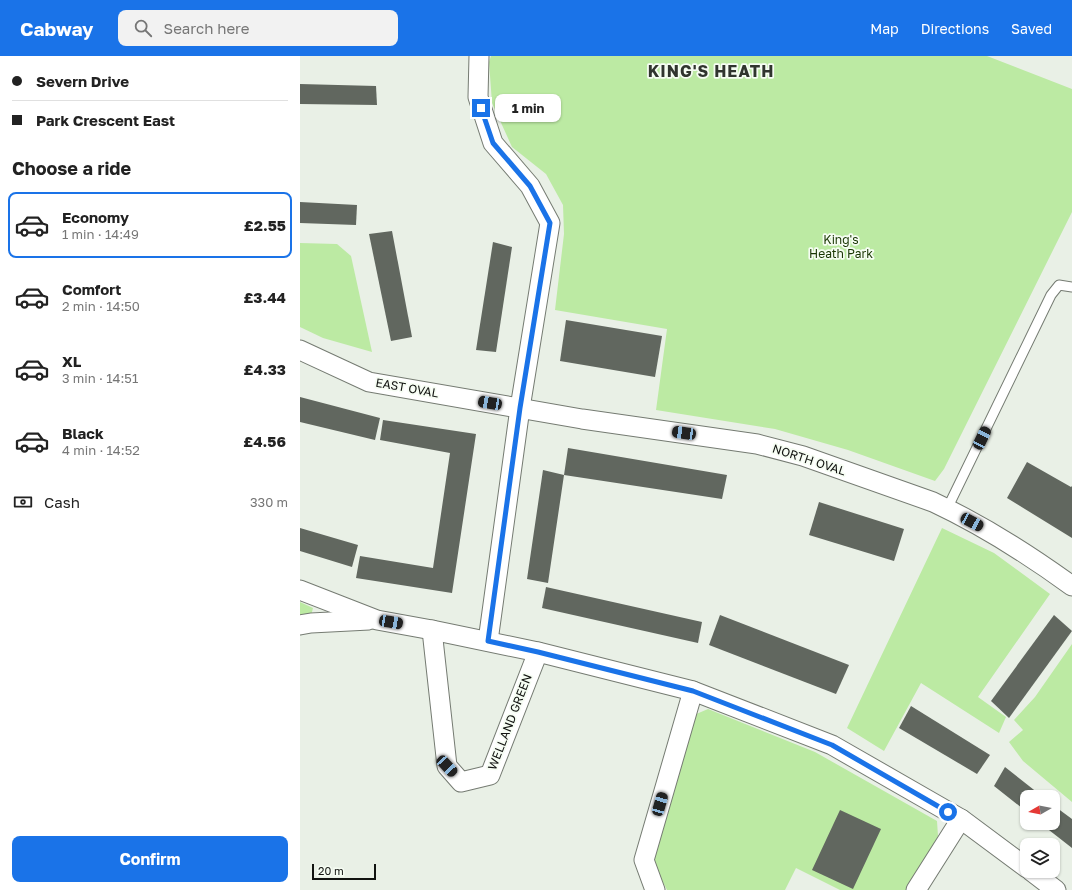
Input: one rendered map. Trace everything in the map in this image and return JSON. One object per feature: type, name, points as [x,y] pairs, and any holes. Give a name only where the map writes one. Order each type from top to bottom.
[{"type":"street","points":[[479,56],[478,97],[493,143],[530,186],[550,223],[520,408],[488,641]]},
{"type":"street","name":"EAST OVAL","points":[[300,350],[369,382],[520,408]]},
{"type":"street","name":"NORTH OVAL","points":[[520,408],[582,419],[757,444],[803,456],[933,502],[996,535],[1046,567],[1072,586]]},
{"type":"street","points":[[300,590],[377,620],[538,652],[693,691],[832,745],[961,819],[1020,863]]},
{"type":"street","points":[[300,625],[311,623],[377,620]]},
{"type":"street","name":"WELLAND GREEN","points":[[432,630],[447,766],[461,782],[490,775],[538,652]]},
{"type":"street","points":[[655,890],[644,860],[693,691]]},
{"type":"street","points":[[916,890],[961,819]]},
{"type":"street","points":[[1040,878],[1056,890]]},
{"type":"lane","points":[[947,509],[1051,295],[1059,285],[1072,287]]},
{"type":"green space","name":"King's Heath Park","points":[[491,56],[987,56],[1072,89],[1072,212],[944,469],[935,481],[848,450],[775,429],[656,410],[667,329],[555,310],[564,234],[563,205],[546,174],[512,147],[492,103],[489,62]]},
{"type":"green space","points":[[300,243],[337,244],[351,256],[372,352],[323,338],[300,327]]},
{"type":"green space","points":[[942,528],[994,553],[1050,594],[978,697],[1006,717],[999,733],[921,683],[884,751],[847,728]]},
{"type":"green space","points":[[300,602],[313,608],[311,616],[300,618]]},
{"type":"green space","points":[[1072,644],[1072,802],[1060,792],[1060,790],[1058,790],[1023,761],[1009,742],[1023,730],[1014,720],[1035,697]]},
{"type":"green space","points":[[708,709],[815,752],[937,821],[938,836],[907,890],[840,890],[796,868],[785,890],[667,890],[650,857],[694,715]]},
{"type":"building","points":[[300,84],[376,86],[377,105],[300,104]]},
{"type":"building","points":[[300,202],[357,205],[356,225],[300,223]]},
{"type":"building","points":[[392,231],[412,337],[391,341],[369,234]]},
{"type":"building","points":[[493,242],[512,247],[496,352],[476,350]]},
{"type":"building","points":[[566,320],[662,336],[655,377],[560,361]]},
{"type":"building","points":[[300,397],[380,418],[375,440],[300,422]]},
{"type":"building","points":[[383,420],[476,434],[452,593],[356,578],[360,556],[433,568],[450,453],[380,440]]},
{"type":"building","points":[[568,448],[727,475],[722,499],[564,475]]},
{"type":"building","points":[[1027,462],[1071,487],[1072,486],[1072,538],[1007,498]]},
{"type":"building","points":[[543,470],[564,475],[548,583],[527,579]]},
{"type":"building","points":[[819,502],[904,529],[894,561],[809,535]]},
{"type":"building","points":[[300,528],[358,545],[352,567],[300,551]]},
{"type":"building","points":[[546,587],[702,622],[698,643],[542,608]]},
{"type":"building","points":[[720,615],[849,665],[836,694],[709,645]]},
{"type":"building","points":[[1054,615],[1072,631],[1009,718],[991,701]]},
{"type":"building","points":[[911,706],[990,755],[977,774],[899,728]]},
{"type":"building","points":[[1005,767],[1034,790],[1020,790],[1020,806],[994,786]]},
{"type":"building","points":[[840,810],[881,829],[853,889],[812,870]]},
{"type":"building","points":[[1060,810],[1072,819],[1072,848],[1049,830],[1060,830]]},
{"type":"district","name":"KING'S HEATH","points":[[711,71]]},
{"type":"route","points":[[481,108],[493,143],[530,186],[550,223],[520,408],[488,641],[693,691],[832,745],[948,812]]}]
